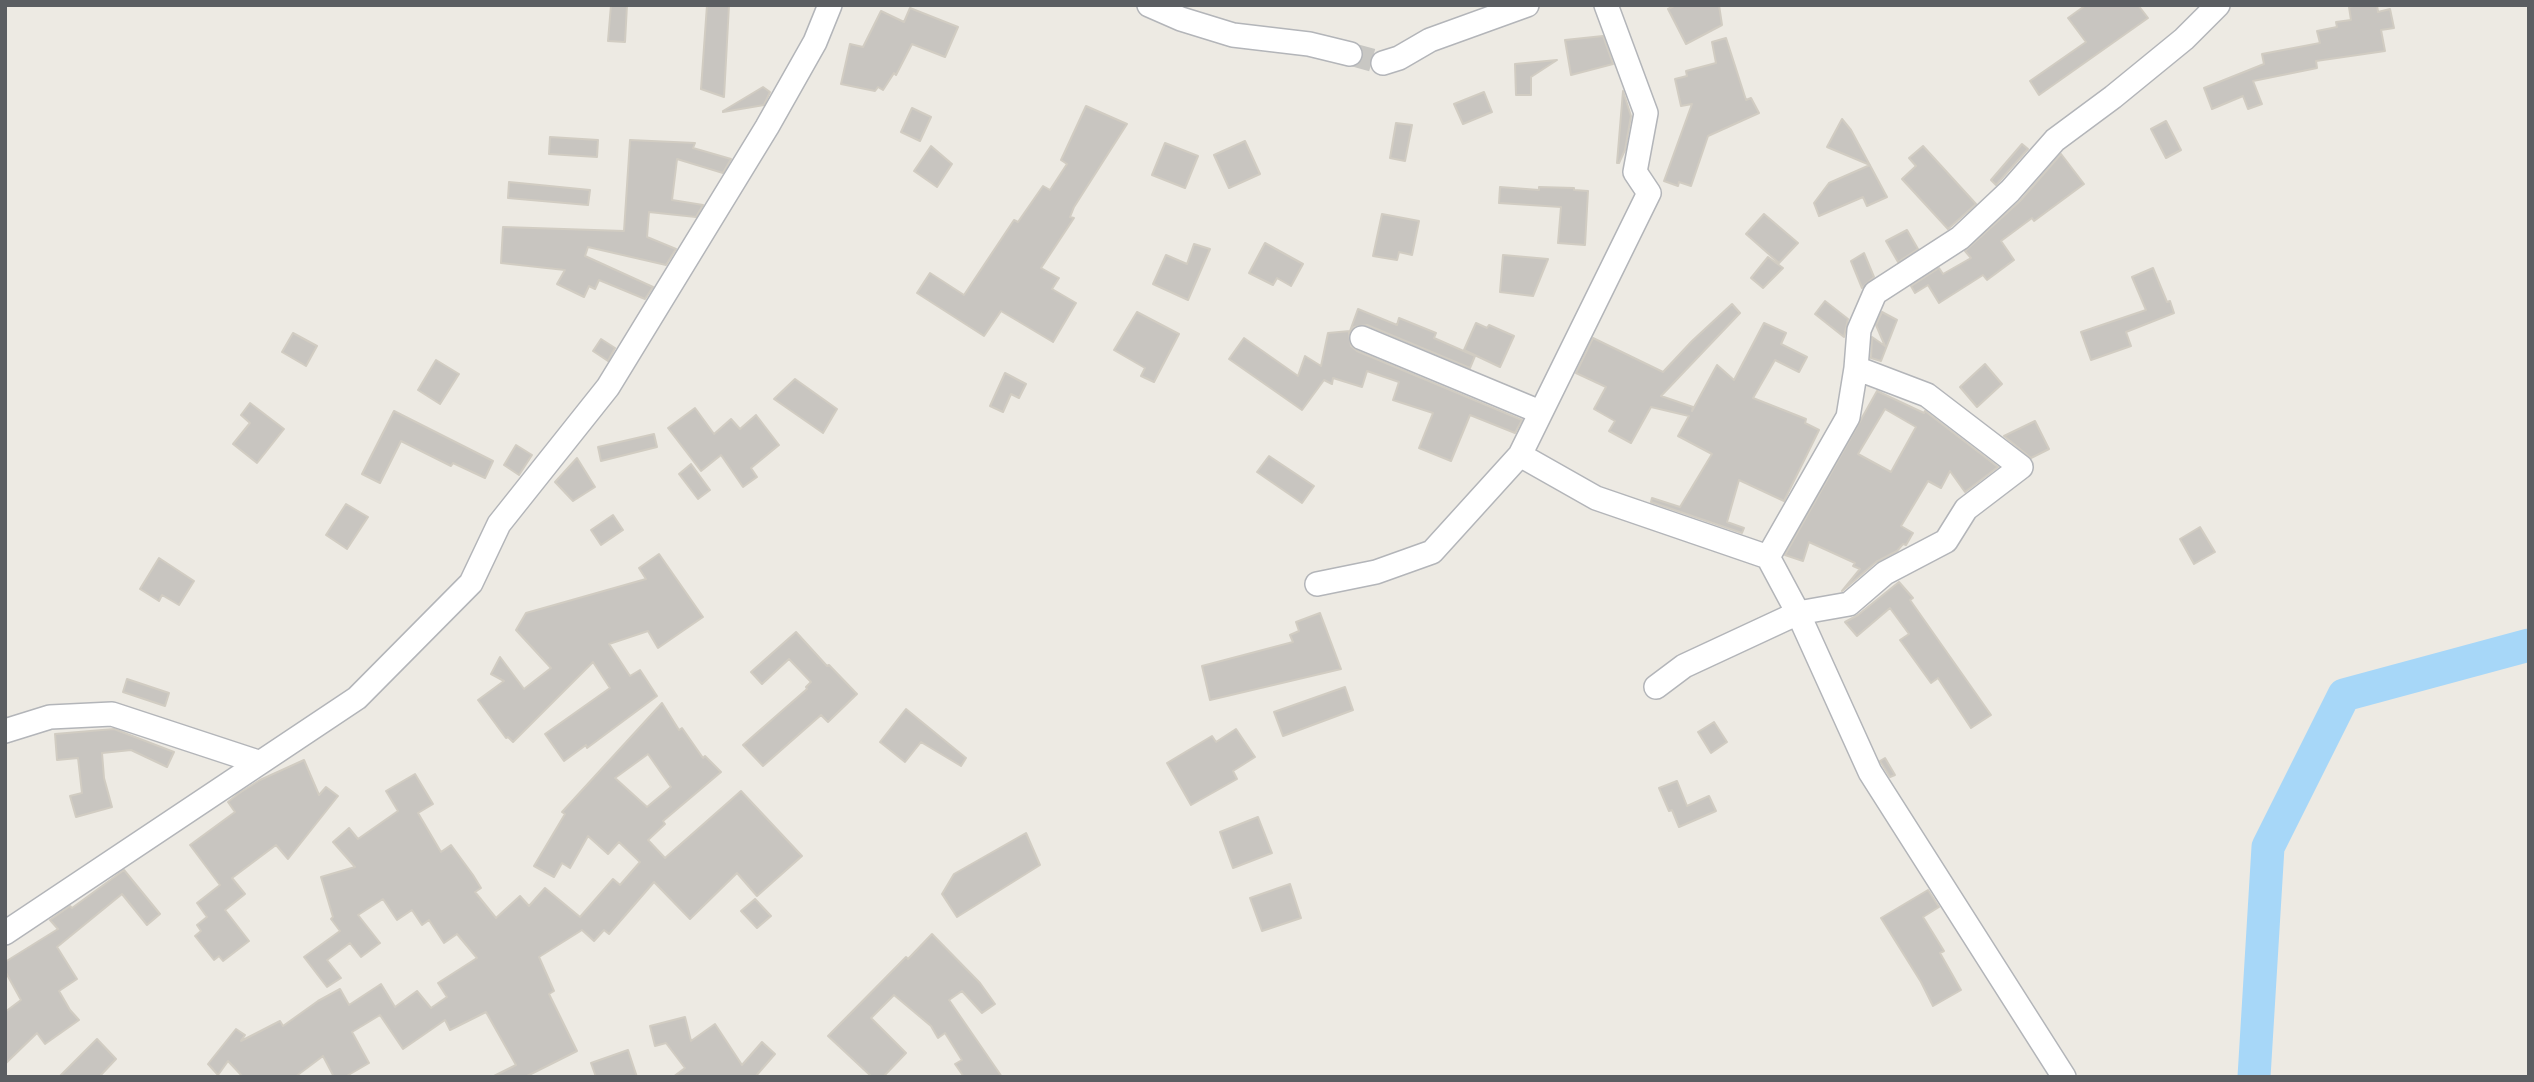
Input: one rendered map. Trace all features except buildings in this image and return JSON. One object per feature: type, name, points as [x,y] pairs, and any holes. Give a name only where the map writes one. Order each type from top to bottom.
[{"type":"street","points":[[5,933],[357,698],[471,583],[499,524],[608,387],[767,127],[815,42],[830,5]]},
{"type":"street","points":[[1149,5],[1181,19],[1233,35],[1309,44],[1350,54]]},
{"type":"street","points":[[1383,63],[1399,58],[1430,40],[1527,5]]},
{"type":"street","points":[[1317,584],[1376,572],[1432,552],[1520,455],[1649,193],[1635,172],[1646,113],[1606,5]]},
{"type":"street","points":[[1768,557],[1848,417],[1856,368],[1858,330],[1875,293],[1960,238],[2010,191],[2055,140],[2184,39],[2218,5]]},
{"type":"street","points":[[1362,338],[1540,412]]},
{"type":"street","points":[[1656,687],[1684,666],[1798,613],[1849,604],[1885,573],[1946,541],[1966,509],[2021,467],[1927,395],[1856,368]]},
{"type":"street","points":[[1520,455],[1596,498],[1768,557],[1798,613],[1870,772],[2064,1077]]},
{"type":"street","points":[[5,731],[50,717],[112,714],[258,762]]},
{"type":"waterway","points":[[2254,1077],[2268,847],[2344,695],[2529,645]]},
{"type":"tunnel","points":[[1350,54],[1383,63]]}]
